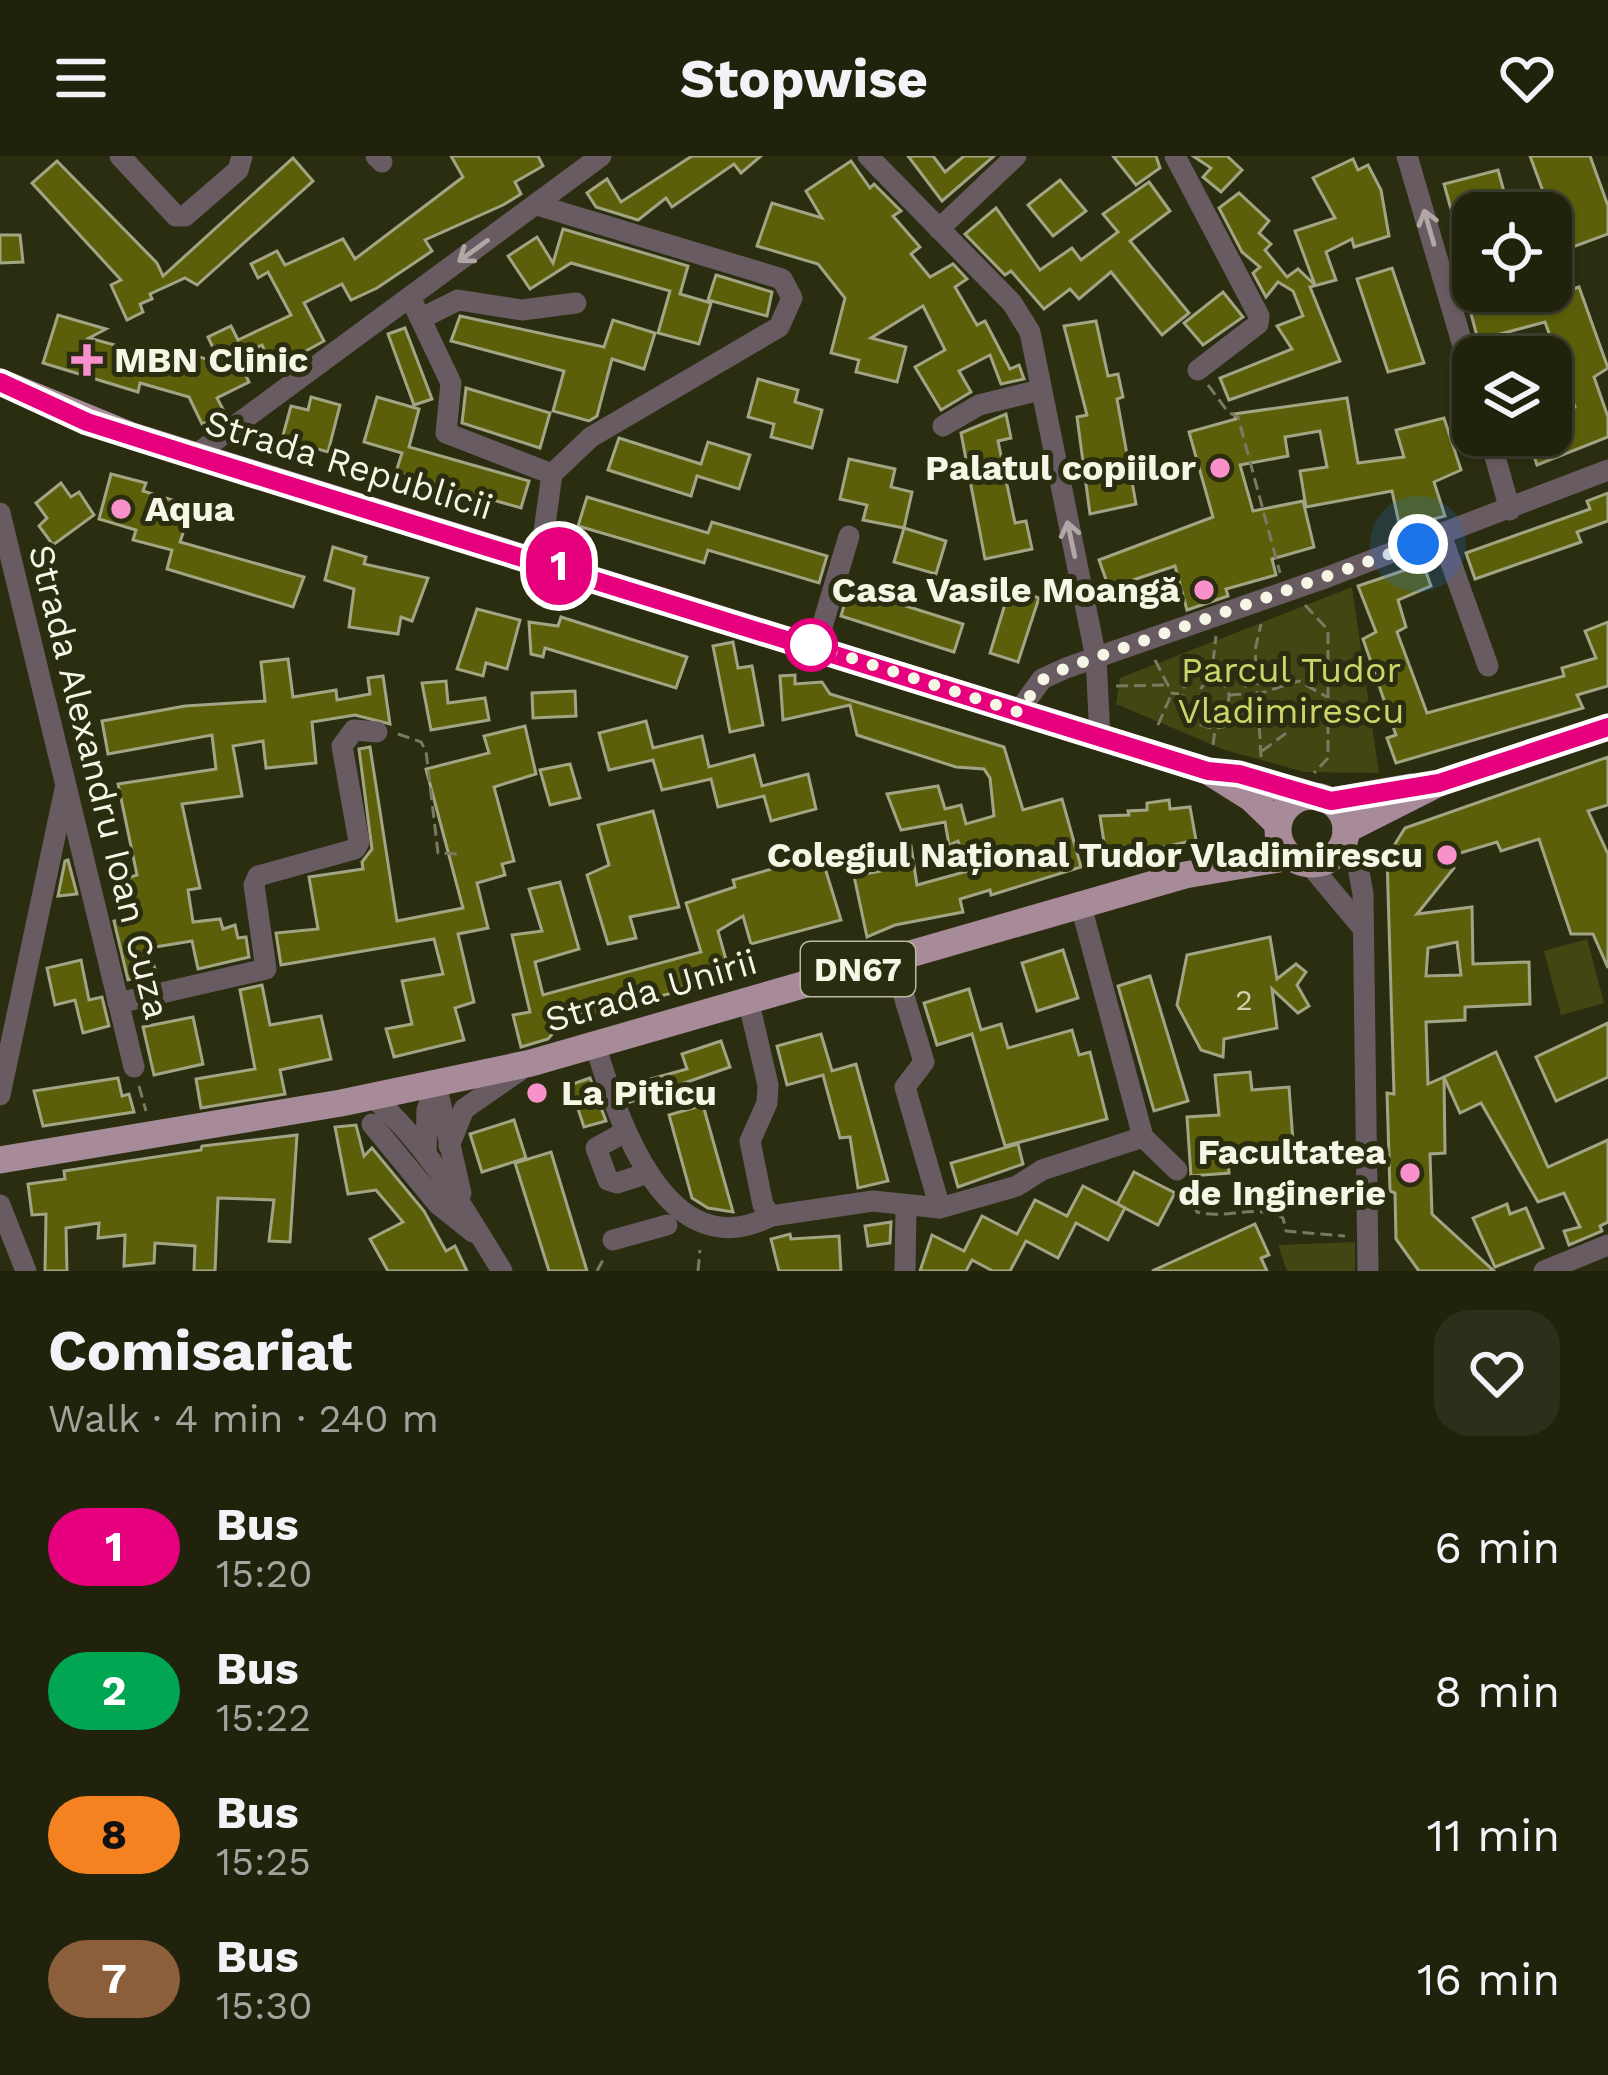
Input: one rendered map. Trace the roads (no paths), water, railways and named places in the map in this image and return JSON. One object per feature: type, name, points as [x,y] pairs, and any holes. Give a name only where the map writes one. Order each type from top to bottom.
[{"type":"main road","name":"Strada Republicii","points":[[0,382],[87,422]]},
{"type":"main road","name":"Strada Republicii","points":[[0,401],[87,422],[540,560],[1100,738],[1210,759],[1318,790]]},
{"type":"main road","name":"Strada Unirii","points":[[0,1160],[341,1102],[373,1110],[436,1084],[531,1063],[1184,875],[1330,859],[1344,837],[1439,783],[1608,727]]},
{"type":"main road","name":"Strada Republicii","points":[[1210,759],[1277,828]]},
{"type":"main road","name":"Strada Unirii","points":[[1184,875],[1277,828],[1288,804],[1318,790],[1439,783]]},
{"type":"main road","points":[[1318,790],[1344,837]]},
{"type":"main road","points":[[1277,828],[1300,861]]},
{"type":"street","points":[[120,156],[169,212],[184,216],[238,170],[242,156]]},
{"type":"street","points":[[194,456],[601,156]]},
{"type":"street","points":[[868,156],[1024,318],[1096,658],[1100,738]]},
{"type":"street","points":[[938,229],[1016,156]]},
{"type":"street","points":[[1174,156],[1259,316],[1258,324],[1198,370]]},
{"type":"street","points":[[1407,156],[1460,336]]},
{"type":"street","points":[[537,206],[782,280],[792,298],[779,327],[591,436],[552,474],[540,560]]},
{"type":"street","points":[[410,297],[451,383],[446,433],[552,474]]},
{"type":"street","points":[[422,318],[458,301],[522,310],[576,303]]},
{"type":"street","points":[[943,426],[979,405],[1040,389]]},
{"type":"street","points":[[1495,456],[1510,510]]},
{"type":"street","points":[[1018,712],[1042,680],[1096,658],[1295,596],[1608,470]]},
{"type":"street","name":"Strada Alexandru Ioan Cuza","points":[[0,513],[134,1067]]},
{"type":"street","points":[[1441,535],[1488,666]]},
{"type":"street","points":[[816,646],[849,536]]},
{"type":"street","points":[[118,1003],[266,969],[254,885],[258,876],[355,849],[359,842],[342,746],[355,730],[377,732]]},
{"type":"street","points":[[0,1095],[67,783]]},
{"type":"street","points":[[1344,837],[1362,879],[1367,1271]]},
{"type":"street","points":[[1300,861],[1361,926]]},
{"type":"street","points":[[1081,906],[1142,1137],[1177,1170]]},
{"type":"street","points":[[893,960],[924,1062],[905,1087],[940,1208]]},
{"type":"street","points":[[748,999],[768,1085],[767,1102],[750,1141],[763,1205],[771,1216]]},
{"type":"street","points":[[595,1044],[623,1133],[642,1175],[667,1225],[699,1260]]},
{"type":"street","points":[[449,1146],[464,1109],[531,1063]]},
{"type":"street","points":[[436,1084],[464,1205]]},
{"type":"street","points":[[427,1156],[427,1110],[436,1084]]},
{"type":"street","points":[[373,1110],[427,1156],[464,1205],[502,1271]]},
{"type":"street","points":[[373,1110],[438,1204],[483,1240]]},
{"type":"street","points":[[623,1133],[596,1148],[608,1180],[616,1183],[642,1175]]},
{"type":"street","points":[[729,1248],[745,1241],[771,1216],[873,1201],[940,1208],[1017,1186],[1042,1171],[1142,1137]]},
{"type":"street","points":[[0,1205],[26,1271]]},
{"type":"street","points":[[904,1271],[906,1207]]},
{"type":"street","points":[[613,1240],[667,1225]]},
{"type":"street","points":[[1544,1271],[1608,1245]]},
{"type":"place","name":"MBN Clinic","points":[[87,360]]},
{"type":"place","name":"Palatul copiilor","points":[[1220,468]]},
{"type":"place","name":"Aqua","points":[[121,509]]},
{"type":"place","name":"Casa Vasile Moangă","points":[[1204,590]]},
{"type":"place","name":"Colegiul Național Tudor Vladimirescu","points":[[1447,855]]},
{"type":"place","name":"La Piticu","points":[[537,1093]]},
{"type":"place","name":"Facultatea de Inginerie","points":[[1410,1173]]},
{"type":"park label","name":"Parcul Tudor Vladimirescu","points":[[1291,690]]}]
